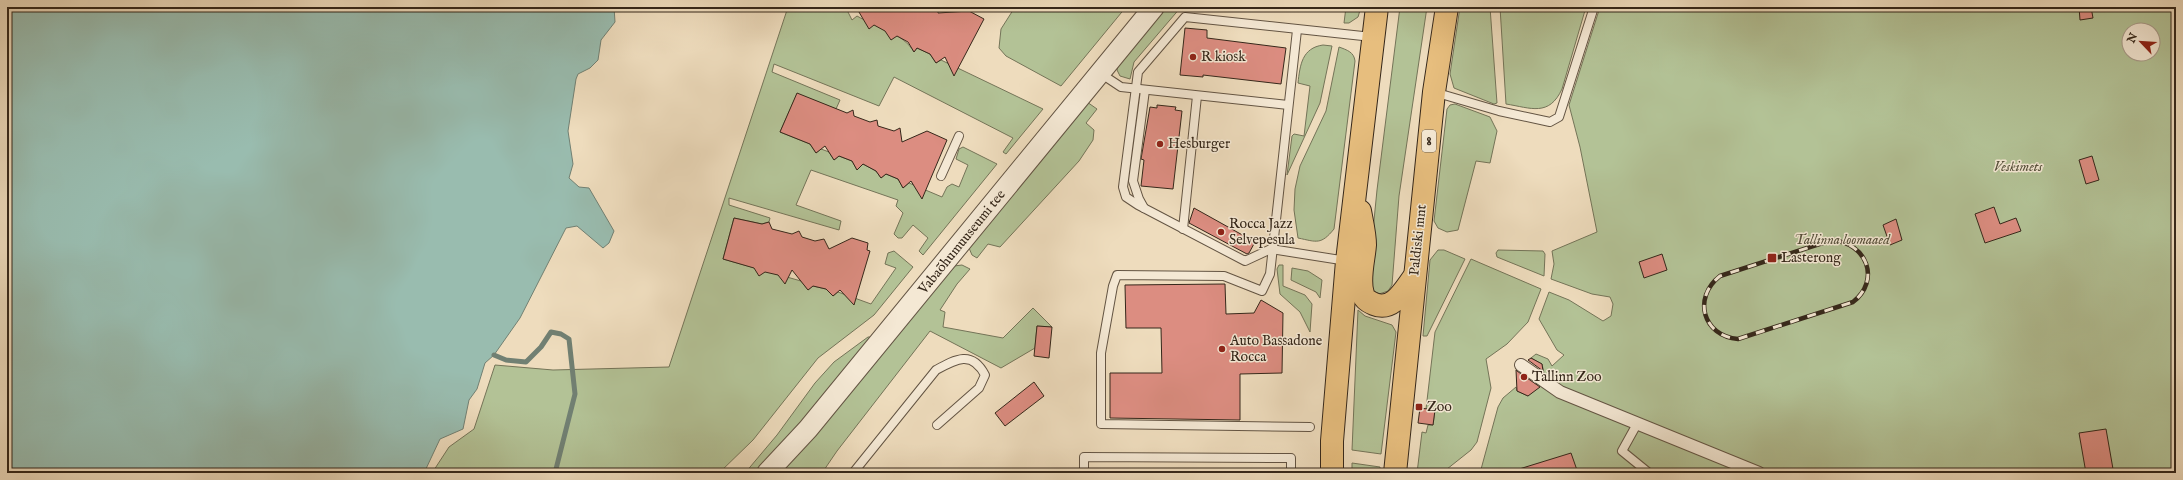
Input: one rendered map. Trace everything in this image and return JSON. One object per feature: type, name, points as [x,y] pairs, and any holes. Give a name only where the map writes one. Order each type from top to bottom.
[{"type":"main road","points":[[1332,473],[1332,441],[1347,261],[1372,37],[1377,7]]},
{"type":"main road","name":"Paldiski mnt","points":[[1395,473],[1434,92],[1447,7]]},
{"type":"main road","points":[[1355,186],[1364,235],[1363,294],[1368,302],[1378,306],[1388,305],[1396,300],[1414,276]]},
{"type":"street","name":"Vabaõhumuuseumi tee","points":[[767,473],[808,429],[1154,7]]},
{"type":"street","points":[[1521,365],[1560,392],[1758,473]]},
{"type":"lane","points":[[1434,92],[1499,111],[1550,122],[1559,117],[1594,7]]},
{"type":"lane","points":[[1347,261],[1271,249],[1245,261],[1145,209],[1126,197],[1123,187],[1138,72],[1185,17],[1372,37]]},
{"type":"lane","points":[[1297,30],[1271,249],[1270,274],[1262,291],[1224,276],[1117,276],[1113,286],[1101,353],[1101,424],[1310,427]]},
{"type":"lane","points":[[1100,73],[1116,85],[1135,89],[1288,106]]},
{"type":"lane","points":[[1145,90],[1133,181],[1139,199],[1145,209]]},
{"type":"lane","points":[[1183,229],[1197,96]]},
{"type":"lane","points":[[940,176],[959,136]]},
{"type":"lane","points":[[854,473],[936,370],[953,361],[965,359],[975,362],[985,375],[979,388],[937,425]]},
{"type":"lane","points":[[1637,424],[1622,450],[1649,473]]},
{"type":"lane","points":[[1084,473],[1084,457],[1092,457],[1291,458],[1291,473]]},
{"type":"green space","points":[[788,7],[840,7],[847,10],[852,20],[857,16],[896,35],[909,45],[914,52],[917,48],[930,54],[936,63],[941,60],[1043,109],[1006,154],[1003,152],[1013,138],[894,77],[879,106],[774,64],[772,72],[840,100],[836,109],[797,94],[780,132],[810,144],[816,153],[821,149],[829,152],[834,160],[839,156],[852,161],[857,170],[863,164],[876,171],[881,178],[886,174],[898,179],[903,188],[909,183],[942,197],[947,187],[952,184],[959,187],[968,165],[956,159],[959,149],[963,147],[997,164],[923,255],[919,251],[928,238],[913,225],[902,238],[898,238],[894,234],[903,213],[896,206],[898,200],[811,170],[796,205],[841,221],[839,230],[729,198],[729,205],[770,218],[769,222],[762,224],[734,218],[723,259],[801,281],[808,290],[813,286],[826,289],[833,296],[838,292],[871,304],[896,268],[885,264],[888,253],[894,251],[913,267],[874,315],[818,358],[753,440],[719,473],[432,473],[449,447],[474,429],[495,365],[553,370],[669,367]]},
{"type":"green space","points":[[1015,7],[1083,7],[1086,9],[1087,7],[1126,7],[1061,86],[1006,56],[999,48],[1001,29]]},
{"type":"green space","points":[[1165,7],[1181,7],[1134,62],[1130,79],[1120,76],[1117,70],[1119,63]]},
{"type":"green space","points":[[1346,7],[1361,7],[1358,17],[1349,23],[1344,23]]},
{"type":"green space","points":[[1400,7],[1427,7],[1399,196],[1392,285],[1388,291],[1379,294],[1371,289],[1368,281],[1377,190]]},
{"type":"green space","points":[[1460,7],[1490,7],[1497,103],[1494,104],[1454,88],[1450,74]]},
{"type":"green space","points":[[1500,7],[1586,7],[1562,89],[1557,98],[1545,107],[1531,108],[1506,104]]},
{"type":"green space","name":"Tallinna loomaaed","points":[[1600,7],[2176,7],[2176,473],[1480,473],[1498,407],[1503,398],[1516,387],[1517,391],[1528,396],[1538,378],[1544,373],[1542,364],[1531,358],[1536,354],[1548,359],[1552,366],[1564,355],[1557,350],[1539,319],[1549,292],[1569,300],[1603,321],[1611,316],[1613,304],[1610,297],[1592,294],[1551,279],[1554,264],[1552,251],[1597,232],[1580,147],[1569,105]]},
{"type":"green space","points":[[1323,45],[1332,46],[1320,103],[1287,175],[1292,136],[1294,134],[1304,136],[1310,86],[1298,83],[1301,64],[1306,54],[1316,47]]},
{"type":"green space","points":[[1339,47],[1352,53],[1355,61],[1334,229],[1326,238],[1322,240],[1310,241],[1298,238],[1294,210],[1295,189],[1300,166],[1326,111]]},
{"type":"green space","points":[[1087,102],[1097,109],[1086,123],[1094,130],[1093,140],[1079,161],[1000,247],[988,244],[977,258],[972,255],[969,248]]},
{"type":"green space","points":[[1455,104],[1490,117],[1497,131],[1490,163],[1476,161],[1458,230],[1447,232],[1438,228],[1434,221],[1447,109],[1450,105]]},
{"type":"green space","points":[[1438,250],[1444,250],[1465,259],[1427,336],[1423,336],[1430,260]]},
{"type":"green space","points":[[1498,250],[1543,251],[1545,254],[1544,276],[1497,257],[1496,253]]},
{"type":"green space","points":[[1471,259],[1541,289],[1528,322],[1507,344],[1486,359],[1491,388],[1477,442],[1471,450],[1442,473],[1417,473],[1422,432],[1426,433],[1428,425],[1433,425],[1435,410],[1426,409],[1435,332]]},
{"type":"green space","points":[[962,265],[970,269],[957,284],[940,310],[945,312],[943,327],[1003,338],[1033,308],[1052,327],[1037,326],[1035,348],[1001,368],[930,331],[837,451],[822,473],[779,473],[954,266]]},
{"type":"green space","points":[[1279,265],[1283,265],[1283,286],[1305,295],[1312,304],[1310,332],[1300,312],[1280,294],[1277,269]]},
{"type":"green space","points":[[1292,268],[1308,271],[1322,280],[1320,298],[1316,292],[1291,280]]},
{"type":"green space","points":[[1358,310],[1365,316],[1392,325],[1396,332],[1381,454],[1352,450]]},
{"type":"green space","points":[[868,337],[871,337],[806,418],[756,473],[745,473],[777,435],[815,383],[834,362]]},
{"type":"green space","points":[[1352,463],[1380,467],[1380,473],[1352,473]]},
{"type":"shaded area","points":[[7,7],[614,7],[615,22],[601,40],[598,60],[590,68],[578,74],[576,79],[568,131],[573,164],[569,178],[579,187],[589,188],[614,231],[609,243],[603,248],[577,226],[566,228],[520,318],[494,355],[485,363],[477,389],[469,400],[463,429],[440,439],[424,473],[7,473]]},
{"type":"building","points":[[856,7],[938,7],[938,13],[969,11],[984,19],[954,76],[945,57],[936,63],[930,54],[917,48],[914,52],[908,42],[897,36],[891,40],[885,31],[874,25],[869,29]]},
{"type":"building","points":[[2079,7],[2091,7],[2093,18],[2080,20]]},
{"type":"building","points":[[1185,28],[1207,30],[1207,38],[1286,48],[1281,84],[1203,75],[1203,77],[1180,75]]},
{"type":"building","points":[[797,93],[847,113],[853,110],[854,116],[870,122],[877,120],[878,126],[894,131],[900,128],[902,142],[927,131],[947,140],[922,199],[911,181],[903,188],[898,179],[886,174],[881,178],[876,171],[863,164],[857,170],[852,161],[839,156],[834,160],[825,146],[816,153],[810,144],[780,132]]},
{"type":"building","name":"Hesburger","points":[[1157,105],[1176,107],[1175,110],[1182,111],[1173,189],[1141,186],[1144,160],[1141,159],[1150,107],[1157,108]]},
{"type":"building","points":[[2092,156],[2099,180],[2086,184],[2079,160]]},
{"type":"building","points":[[1994,207],[2000,224],[2016,218],[2021,231],[1985,243],[1975,214]]},
{"type":"building","name":"Rocca Jazz Selvepesula","points":[[1194,208],[1255,242],[1249,253],[1247,254],[1189,223]]},
{"type":"building","points":[[734,218],[762,224],[769,222],[772,229],[792,234],[799,231],[802,237],[815,241],[824,239],[829,249],[852,238],[868,243],[867,250],[870,251],[854,305],[840,290],[833,296],[826,289],[813,286],[808,290],[792,270],[785,284],[778,275],[765,272],[759,276],[754,268],[723,259]]},
{"type":"building","points":[[1896,219],[1902,240],[1890,245],[1883,225]]},
{"type":"building","points":[[1662,254],[1667,270],[1644,278],[1639,262]]},
{"type":"building","name":"Auto Bassadone Rocca","points":[[1225,284],[1226,314],[1254,313],[1261,300],[1283,313],[1282,373],[1240,374],[1240,420],[1110,418],[1110,373],[1162,373],[1161,328],[1126,328],[1125,285]]},
{"type":"building","points":[[1037,326],[1052,327],[1049,358],[1034,356]]},
{"type":"building","points":[[1531,358],[1542,364],[1543,371],[1528,360]]},
{"type":"building","points":[[1516,370],[1540,387],[1528,396],[1517,391]]},
{"type":"building","points":[[1034,382],[1044,396],[1005,426],[995,413]]},
{"type":"building","points":[[1420,408],[1435,410],[1433,425],[1418,423]]},
{"type":"building","points":[[2106,429],[2113,469],[2086,473],[2079,433]]},
{"type":"building","points":[[1571,453],[1578,473],[1517,473],[1516,470]]},
{"type":"waterway","points":[[494,355],[506,360],[526,362],[541,347],[551,332],[561,334],[569,339],[575,394],[555,473]]},
{"type":"railway","points":[[1832,240],[1844,243],[1854,248],[1861,255],[1866,264],[1868,274],[1866,283],[1862,293],[1853,302],[1738,339],[1726,336],[1716,331],[1710,324],[1705,315],[1704,305],[1706,295],[1711,285],[1720,276],[1832,240]]},
{"type":"place","name":"R kiosk","points":[[1193,57]]},
{"type":"place","name":"Hesburger","points":[[1160,144]]},
{"type":"place","name":"Rocca Jazz Selvepesula","points":[[1221,232]]},
{"type":"place","name":"Lasterong","points":[[1772,258]]},
{"type":"place","name":"Auto Bassadone Rocca","points":[[1222,349]]},
{"type":"place","name":"Tallinn Zoo","points":[[1524,377]]},
{"type":"place","name":"Zoo","points":[[1419,407]]},
{"type":"park label","name":"Veskimets","points":[[2018,167]]}]
